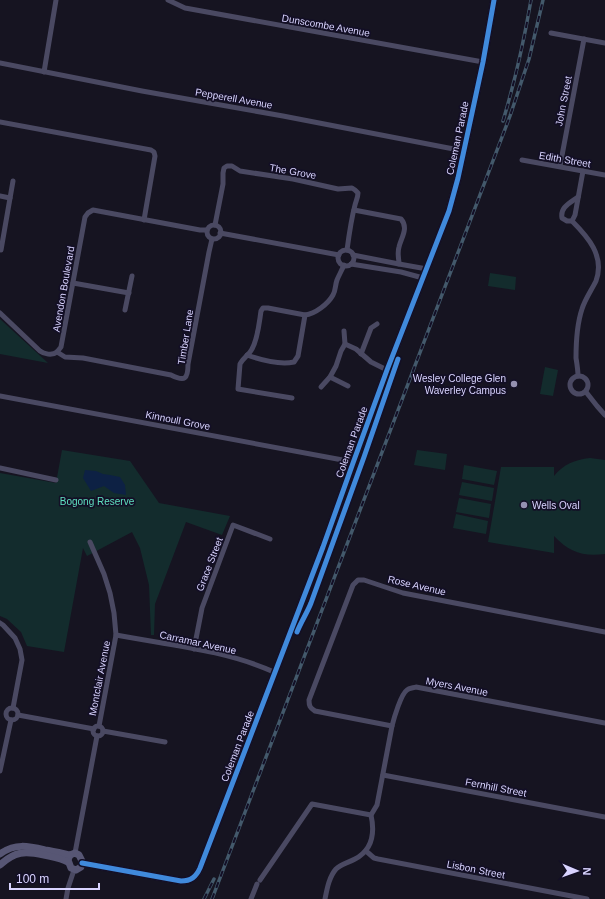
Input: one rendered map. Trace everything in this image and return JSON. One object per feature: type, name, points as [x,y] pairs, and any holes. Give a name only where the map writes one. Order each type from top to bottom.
[{"type":"street","points":[[44,72],[56,0]]},
{"type":"street","name":"Dunscombe Avenue","points":[[168,0],[185,8],[483,62]]},
{"type":"street","name":"Coleman Parade","points":[[82,863],[181,881],[191,880],[200,868],[323,547],[387,370],[449,211],[464,151],[483,62],[494,0]]},
{"type":"street","points":[[551,33],[605,43]]},
{"type":"street","name":"John Street","points":[[560,166],[584,39]]},
{"type":"street","name":"Pepperell Avenue","points":[[0,63],[464,151]]},
{"type":"street","points":[[0,122],[151,150],[154,152],[155,156],[144,220]]},
{"type":"street","name":"Edith Street","points":[[522,160],[605,175]]},
{"type":"street","name":"The Grove","points":[[215,225],[222,184],[222,173],[224,168],[228,166],[232,166],[240,171],[293,179],[338,189],[352,188],[358,193],[348,235],[347,250]]},
{"type":"street","points":[[572,221],[575,215],[583,171]]},
{"type":"street","points":[[1,250],[13,181]]},
{"type":"street","points":[[0,196],[10,198]]},
{"type":"street","points":[[578,198],[564,208],[562,218],[567,221],[572,221],[586,234],[594,247],[600,266],[599,274],[582,309],[579,322],[576,346],[578,376]]},
{"type":"street","name":"Avendon Boulevard","points":[[57,352],[61,347],[85,217],[88,213],[93,210],[200,230],[207,230]]},
{"type":"street","points":[[354,210],[401,219],[404,222],[405,226],[398,254],[399,264]]},
{"type":"street","points":[[215,225],[219,228],[220,234],[218,238],[212,239],[208,236],[207,230],[210,226],[215,225]]},
{"type":"street","points":[[220,234],[339,255]]},
{"type":"street","name":"Timber Lane","points":[[57,352],[65,357],[82,358],[171,375],[178,379],[185,378],[188,372],[188,364],[208,252],[212,239]]},
{"type":"street","points":[[339,255],[342,251],[347,250],[352,252],[353,255],[427,268]]},
{"type":"street","points":[[339,255],[340,262],[346,266],[351,264],[401,272],[423,278]]},
{"type":"street","points":[[351,264],[354,260],[353,255]]},
{"type":"street","points":[[292,398],[238,389],[241,361],[248,355],[255,343],[261,311],[263,308],[309,315],[328,302],[333,296],[337,280],[344,265]]},
{"type":"street","points":[[599,274],[604,270]]},
{"type":"street","points":[[125,310],[132,276]]},
{"type":"street","points":[[73,283],[128,293]]},
{"type":"street","points":[[0,312],[44,354],[57,352]]},
{"type":"street","points":[[248,355],[286,364],[294,362],[298,356],[305,315]]},
{"type":"street","points":[[361,354],[371,328],[377,324]]},
{"type":"street","points":[[321,387],[330,377],[336,366],[345,344],[344,331]]},
{"type":"street","points":[[345,344],[356,349],[370,362],[387,370]]},
{"type":"street","points":[[578,376],[586,379],[588,383],[586,392]]},
{"type":"street","points":[[578,376],[572,380],[570,386],[573,391],[578,394],[586,392]]},
{"type":"street","points":[[330,377],[348,386]]},
{"type":"street","points":[[586,392],[605,415]]},
{"type":"street","name":"Kinnoull Grove","points":[[0,396],[353,462]]},
{"type":"street","points":[[0,468],[56,480]]},
{"type":"street","name":"Grace Street","points":[[194,649],[202,608],[234,525],[270,539]]},
{"type":"street","name":"Montclair Avenue","points":[[90,542],[104,574],[110,593],[116,635],[99,726]]},
{"type":"street","name":"Rose Avenue","points":[[392,726],[315,711],[311,709],[309,705],[309,700],[353,585],[358,580],[364,580],[402,593],[605,632]]},
{"type":"street","points":[[0,623],[3,624],[15,638],[20,649],[22,660],[13,708]]},
{"type":"street","name":"Carramar Avenue","points":[[116,635],[232,657],[274,672]]},
{"type":"street","name":"Myers Avenue","points":[[371,815],[377,805],[395,714],[405,691],[409,689],[416,687],[605,723]]},
{"type":"street","points":[[0,711],[6,712],[13,708]]},
{"type":"street","points":[[13,708],[18,714],[94,729],[96,726],[99,726],[102,727],[104,731],[165,742]]},
{"type":"street","points":[[6,712],[6,716],[11,720]]},
{"type":"street","points":[[11,720],[16,718],[18,714]]},
{"type":"street","points":[[0,771],[11,720]]},
{"type":"street","points":[[74,870],[70,866],[71,856],[97,736],[94,734],[94,729]]},
{"type":"street","points":[[97,736],[102,734],[104,731]]},
{"type":"street","name":"Fernhill Street","points":[[383,774],[605,817]]},
{"type":"street","points":[[251,899],[258,882],[312,804],[371,815],[373,826],[370,842],[366,850],[360,856],[342,864],[333,873],[330,878],[325,899]]},
{"type":"street","points":[[2,851],[15,847],[27,846],[71,856]]},
{"type":"street","name":"Lisbon Street","points":[[366,850],[374,858],[378,859],[587,899]]},
{"type":"street","points":[[0,865],[10,856],[25,852],[58,858],[80,856],[82,863],[81,867],[74,870]]},
{"type":"street","points":[[66,899],[74,870]]},
{"type":"green space","points":[[490,273],[516,277],[515,290],[488,286]]},
{"type":"green space","points":[[0,319],[48,363],[0,354]]},
{"type":"green space","points":[[545,367],[558,370],[553,396],[540,394]]},
{"type":"green space","name":"Bogong Reserve","points":[[62,450],[130,461],[159,503],[230,516],[222,535],[186,522],[155,604],[154,635],[151,635],[149,585],[140,548],[132,532],[87,556],[83,548],[64,652],[27,646],[21,632],[7,619],[0,616],[0,473],[56,483]]},
{"type":"green space","points":[[417,450],[447,454],[445,470],[414,465]]},
{"type":"green space","points":[[590,458],[605,460],[605,554],[590,555],[571,550],[554,536],[554,553],[488,542],[501,467],[554,467],[554,476],[570,463]]},
{"type":"green space","points":[[464,465],[497,471],[494,485],[462,479]]},
{"type":"green space","points":[[462,482],[494,488],[492,501],[459,495]]},
{"type":"green space","points":[[459,498],[491,504],[489,518],[456,512]]},
{"type":"green space","points":[[456,514],[488,521],[486,534],[453,528]]},
{"type":"water","points":[[85,470],[120,477],[125,485],[126,495],[114,493],[104,486],[91,491],[83,478]]},
{"type":"railway","points":[[503,121],[519,61],[531,0]]},
{"type":"railway","points":[[212,899],[510,116],[529,59],[543,0]]},
{"type":"railway","points":[[204,899],[214,879]]},
{"type":"cycle path","points":[[82,863],[181,881],[193,878],[200,868],[323,547],[387,370],[449,211],[458,178],[483,62],[494,0]]},
{"type":"cycle path","points":[[297,632],[311,603],[398,359]]},
{"type":"place","name":"Wesley College Glen Waverley Campus","points":[[514,384]]},
{"type":"place","name":"Wells Oval","points":[[524,505]]}]
